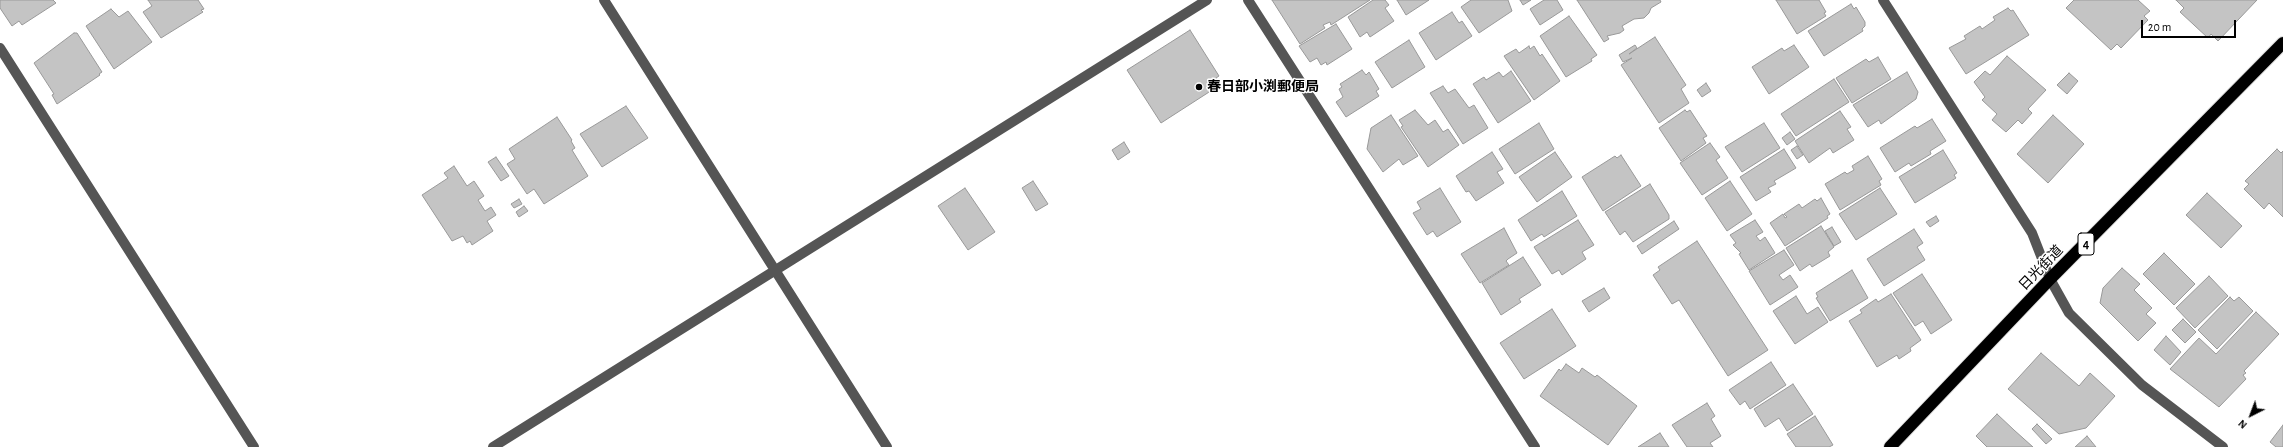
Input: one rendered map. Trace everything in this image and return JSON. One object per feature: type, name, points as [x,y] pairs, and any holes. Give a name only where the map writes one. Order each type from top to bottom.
[{"type":"highway","name":"日光街道","points":[[1890,447],[2050,279],[2283,44]]},
{"type":"street","points":[[604,0],[887,447]]},
{"type":"street","points":[[493,447],[1207,0]]},
{"type":"street","points":[[1248,0],[1535,447]]},
{"type":"street","points":[[1882,0],[2032,233],[2050,279],[2069,313],[2142,385],[2223,447]]},
{"type":"street","points":[[0,48],[254,447]]},
{"type":"building","points":[[0,0],[53,0],[56,3],[22,25],[19,21],[12,26],[0,8]]},
{"type":"building","points":[[148,0],[198,0],[204,9],[201,10],[203,12],[161,38],[143,12],[152,6]]},
{"type":"building","points":[[1272,0],[1370,0],[1331,25],[1330,22],[1323,25],[1325,28],[1300,44]]},
{"type":"building","points":[[1373,0],[1385,0],[1389,5],[1385,8],[1394,21],[1370,37],[1367,32],[1360,37],[1348,17]]},
{"type":"building","points":[[1397,0],[1429,0],[1406,15]]},
{"type":"building","points":[[1471,0],[1508,0],[1512,11],[1479,33],[1461,7]]},
{"type":"building","points":[[1520,0],[1531,0],[1523,5]]},
{"type":"building","points":[[1544,0],[1557,0],[1563,10],[1540,25],[1530,9]]},
{"type":"building","points":[[1577,0],[1660,0],[1661,2],[1651,8],[1649,13],[1644,18],[1634,19],[1622,26],[1624,30],[1620,33],[1607,36],[1609,39],[1604,42]]},
{"type":"building","points":[[1776,0],[1819,0],[1826,12],[1824,13],[1826,16],[1797,34]]},
{"type":"building","points":[[2074,0],[2138,0],[2150,11],[2144,16],[2148,20],[2121,48],[2117,44],[2111,50],[2066,8]]},
{"type":"building","points":[[2176,0],[2257,0],[2218,41],[2211,34],[2208,38],[2180,12],[2184,8]]},
{"type":"building","points":[[1851,4],[1854,9],[1856,7],[1865,22],[1865,26],[1862,29],[1863,31],[1824,56],[1808,31]]},
{"type":"building","points":[[2008,8],[2011,11],[2013,10],[2029,35],[1966,74],[1949,48],[1966,39],[1964,36],[1980,26],[1982,29],[1995,20],[1993,17]]},
{"type":"building","points":[[111,9],[119,17],[128,11],[152,42],[114,69],[86,26]]},
{"type":"building","points":[[1452,12],[1459,23],[1462,21],[1472,36],[1436,60],[1419,33]]},
{"type":"building","points":[[1569,16],[1597,55],[1591,59],[1592,61],[1566,77],[1540,36]]},
{"type":"building","points":[[1336,24],[1352,49],[1327,65],[1326,62],[1321,65],[1317,58],[1310,62],[1299,46]]},
{"type":"building","name":"春日部小渕郵便局","points":[[1190,30],[1219,76],[1216,78],[1220,85],[1161,123],[1127,70]]},
{"type":"building","points":[[74,33],[77,33],[102,72],[99,74],[100,75],[57,104],[52,95],[54,94],[34,63]]},
{"type":"building","points":[[1655,37],[1686,85],[1681,89],[1689,103],[1659,123],[1621,65],[1632,58],[1623,62],[1619,55],[1635,45],[1637,48],[1629,54]]},
{"type":"building","points":[[1409,40],[1425,67],[1392,88],[1375,62]]},
{"type":"building","points":[[1794,45],[1809,67],[1769,94],[1752,67],[1782,48],[1784,51]]},
{"type":"building","points":[[1529,46],[1530,49],[1534,46],[1540,56],[1542,54],[1560,81],[1534,100],[1504,56],[1516,49],[1519,53]]},
{"type":"building","points":[[2007,56],[2046,90],[2028,109],[2032,113],[2022,124],[2018,120],[2006,132],[1992,120],[1997,114],[1982,100],[1985,97],[1974,82],[1985,71],[1990,75]]},
{"type":"building","points":[[1878,57],[1891,79],[1852,103],[1836,78],[1866,59],[1869,62]]},
{"type":"building","points":[[1362,70],[1366,75],[1369,72],[1379,89],[1376,91],[1379,96],[1346,117],[1336,102],[1343,97],[1339,89],[1342,87],[1340,84]]},
{"type":"building","points":[[1511,71],[1531,101],[1498,123],[1473,84],[1484,77],[1486,80],[1499,72],[1503,77]]},
{"type":"building","points":[[1907,72],[1918,92],[1916,99],[1881,124],[1879,120],[1868,127],[1853,105]]},
{"type":"building","points":[[2069,73],[2078,81],[2067,94],[2057,85]]},
{"type":"building","points":[[1834,79],[1849,102],[1796,136],[1781,114]]},
{"type":"building","points":[[1706,83],[1711,91],[1702,97],[1697,90]]},
{"type":"building","points":[[1443,86],[1448,93],[1455,89],[1469,108],[1474,105],[1488,128],[1463,144],[1430,93]]},
{"type":"building","points":[[626,106],[648,138],[602,167],[580,134]]},
{"type":"building","points":[[1415,110],[1428,125],[1435,120],[1443,132],[1448,129],[1459,145],[1428,167],[1401,127],[1403,126],[1399,120]]},
{"type":"building","points":[[1685,110],[1687,112],[1690,110],[1707,136],[1703,138],[1706,143],[1681,161],[1659,128]]},
{"type":"building","points":[[1840,111],[1851,127],[1847,129],[1854,140],[1833,153],[1830,148],[1809,163],[1795,141]]},
{"type":"building","points":[[1391,115],[1418,156],[1403,165],[1399,159],[1383,172],[1367,149],[1371,128]]},
{"type":"building","points":[[2053,115],[2084,144],[2048,183],[2017,154]]},
{"type":"building","points":[[557,117],[572,140],[571,141],[575,148],[572,150],[588,176],[544,204],[534,189],[527,194],[507,164],[515,159],[509,149]]},
{"type":"building","points":[[1932,119],[1946,141],[1930,151],[1931,154],[1911,166],[1909,163],[1895,172],[1880,148],[1915,126],[1917,128]]},
{"type":"building","points":[[1539,123],[1554,149],[1515,174],[1499,149]]},
{"type":"building","points":[[1764,123],[1780,148],[1742,172],[1725,147]]},
{"type":"building","points":[[1790,132],[1795,139],[1787,145],[1782,138]]},
{"type":"building","points":[[1124,142],[1130,152],[1118,160],[1112,150]]},
{"type":"building","points":[[1710,143],[1720,157],[1716,160],[1728,178],[1702,195],[1680,163]]},
{"type":"building","points":[[1797,146],[1803,155],[1797,159],[1791,150]]},
{"type":"building","points":[[1784,149],[1796,168],[1774,181],[1776,184],[1768,188],[1771,192],[1756,201],[1740,177]]},
{"type":"building","points":[[2277,149],[2281,153],[2283,151],[2283,217],[2269,203],[2264,209],[2244,189],[2249,184],[2245,181]]},
{"type":"building","points":[[1943,150],[1957,173],[1954,175],[1956,178],[1915,203],[1899,177]]},
{"type":"building","points":[[1492,152],[1503,169],[1497,172],[1504,183],[1476,201],[1469,191],[1466,192],[1456,176]]},
{"type":"building","points":[[1555,152],[1572,177],[1537,202],[1519,177]]},
{"type":"building","points":[[1621,155],[1641,186],[1603,211],[1582,177],[1615,156],[1617,158]]},
{"type":"building","points":[[1868,156],[1882,179],[1879,181],[1881,185],[1840,210],[1825,184],[1845,172],[1847,174],[1854,170],[1852,166]]},
{"type":"building","points":[[496,157],[509,176],[501,181],[488,162]]},
{"type":"building","points":[[454,166],[467,186],[474,181],[484,196],[478,200],[485,211],[491,207],[496,215],[487,221],[493,231],[472,245],[470,241],[467,243],[463,236],[452,241],[422,195],[448,178],[444,173]]},
{"type":"building","points":[[1033,181],[1048,204],[1036,211],[1022,188]]},
{"type":"building","points":[[1730,181],[1752,214],[1727,231],[1705,198]]},
{"type":"building","points":[[1650,184],[1669,215],[1669,219],[1633,242],[1625,231],[1620,235],[1605,212]]},
{"type":"building","points":[[965,188],[995,232],[968,250],[938,206]]},
{"type":"building","points":[[1440,188],[1461,222],[1437,237],[1433,231],[1427,235],[1413,213],[1421,209],[1417,202]]},
{"type":"building","points":[[1880,188],[1897,214],[1856,240],[1839,214]]},
{"type":"building","points":[[1562,191],[1577,216],[1544,237],[1542,234],[1531,241],[1518,220]]},
{"type":"building","points":[[2207,193],[2242,226],[2221,248],[2186,215]]},
{"type":"building","points":[[1821,198],[1830,214],[1827,216],[1828,218],[1785,246],[1770,223],[1783,214],[1785,218],[1787,217],[1784,214],[1799,204],[1802,208],[1815,199],[1817,201]]},
{"type":"building","points":[[519,199],[522,204],[514,208],[511,204]]},
{"type":"building","points":[[524,206],[528,211],[519,217],[516,212]]},
{"type":"building","points":[[1936,216],[1939,221],[1930,227],[1926,222]]},
{"type":"building","points":[[1578,220],[1594,245],[1582,252],[1586,259],[1562,275],[1559,270],[1552,274],[1534,247]]},
{"type":"building","points":[[1755,220],[1763,232],[1756,236],[1760,241],[1765,237],[1775,253],[1749,270],[1739,254],[1741,253],[1733,245],[1736,243],[1730,235]]},
{"type":"building","points":[[1674,221],[1679,229],[1642,254],[1637,246]]},
{"type":"building","points":[[1821,226],[1834,247],[1828,252],[1830,256],[1812,267],[1810,264],[1800,271],[1786,248]]},
{"type":"building","points":[[1832,227],[1841,242],[1834,246],[1825,231]]},
{"type":"building","points":[[1504,228],[1517,253],[1506,261],[1509,265],[1480,283],[1461,254]]},
{"type":"building","points":[[1914,229],[1923,243],[1917,247],[1925,260],[1884,286],[1867,259]]},
{"type":"building","points":[[1697,241],[1768,350],[1728,376],[1679,300],[1672,304],[1653,275],[1660,270],[1658,267]]},
{"type":"building","points":[[1784,250],[1794,265],[1779,275],[1783,280],[1790,275],[1798,287],[1770,305],[1749,271]]},
{"type":"building","points":[[2164,253],[2195,284],[2174,305],[2143,274]]},
{"type":"building","points":[[1523,257],[1541,285],[1519,299],[1521,302],[1501,315],[1482,283]]},
{"type":"building","points":[[2122,268],[2140,284],[2134,290],[2152,308],[2146,314],[2156,323],[2138,341],[2100,303],[2103,288]]},
{"type":"building","points":[[1852,270],[1868,298],[1830,321],[1816,298],[1818,297],[1816,293]]},
{"type":"building","points":[[1922,274],[1952,320],[1931,334],[1923,321],[1915,326],[1893,293]]},
{"type":"building","points":[[2209,276],[2228,296],[2195,328],[2176,308]]},
{"type":"building","points":[[1604,288],[1610,298],[1589,312],[1582,301]]},
{"type":"building","points":[[1891,294],[1921,340],[1910,348],[1911,351],[1899,359],[1897,355],[1877,367],[1849,321],[1862,313],[1860,310],[1876,299],[1878,302]]},
{"type":"building","points":[[1796,296],[1807,314],[1818,307],[1828,322],[1795,344],[1773,311]]},
{"type":"building","points":[[2230,297],[2234,301],[2239,297],[2253,311],[2217,349],[2198,330]]},
{"type":"building","points":[[1552,309],[1576,346],[1524,379],[1500,343]]},
{"type":"building","points":[[2256,312],[2279,334],[2244,371],[2246,373],[2243,375],[2246,379],[2219,407],[2170,369],[2199,338],[2216,354]]},
{"type":"building","points":[[2183,319],[2196,332],[2185,343],[2172,330]]},
{"type":"building","points":[[2166,336],[2181,352],[2170,365],[2154,350]]},
{"type":"building","points":[[2041,353],[2079,386],[2090,373],[2115,396],[2086,428],[2059,434],[2008,389]]},
{"type":"building","points":[[1771,362],[1786,385],[1750,409],[1745,401],[1740,405],[1729,390]]},
{"type":"building","points":[[1566,364],[1579,373],[1582,368],[1595,377],[1597,375],[1637,406],[1608,445],[1540,396],[1559,369],[1561,371]]},
{"type":"building","points":[[1793,384],[1813,414],[1787,431],[1779,418],[1765,427],[1754,409]]},
{"type":"building","points":[[1707,403],[1715,416],[1711,419],[1721,436],[1710,443],[1713,447],[1687,447],[1672,425]]},
{"type":"building","points":[[1997,414],[2033,447],[1987,447],[1976,436]]},
{"type":"building","points":[[1815,416],[1833,445],[1829,447],[1796,447],[1787,434]]},
{"type":"building","points":[[2037,424],[2052,439],[2046,444],[2032,429]]},
{"type":"building","points":[[2283,425],[2283,447],[2276,447],[2270,442]]},
{"type":"building","points":[[1660,433],[1669,447],[1638,447]]},
{"type":"building","points":[[2087,436],[2096,447],[2075,447]]},
{"type":"place","name":"春日部小渕郵便局","points":[[1199,87]]}]
